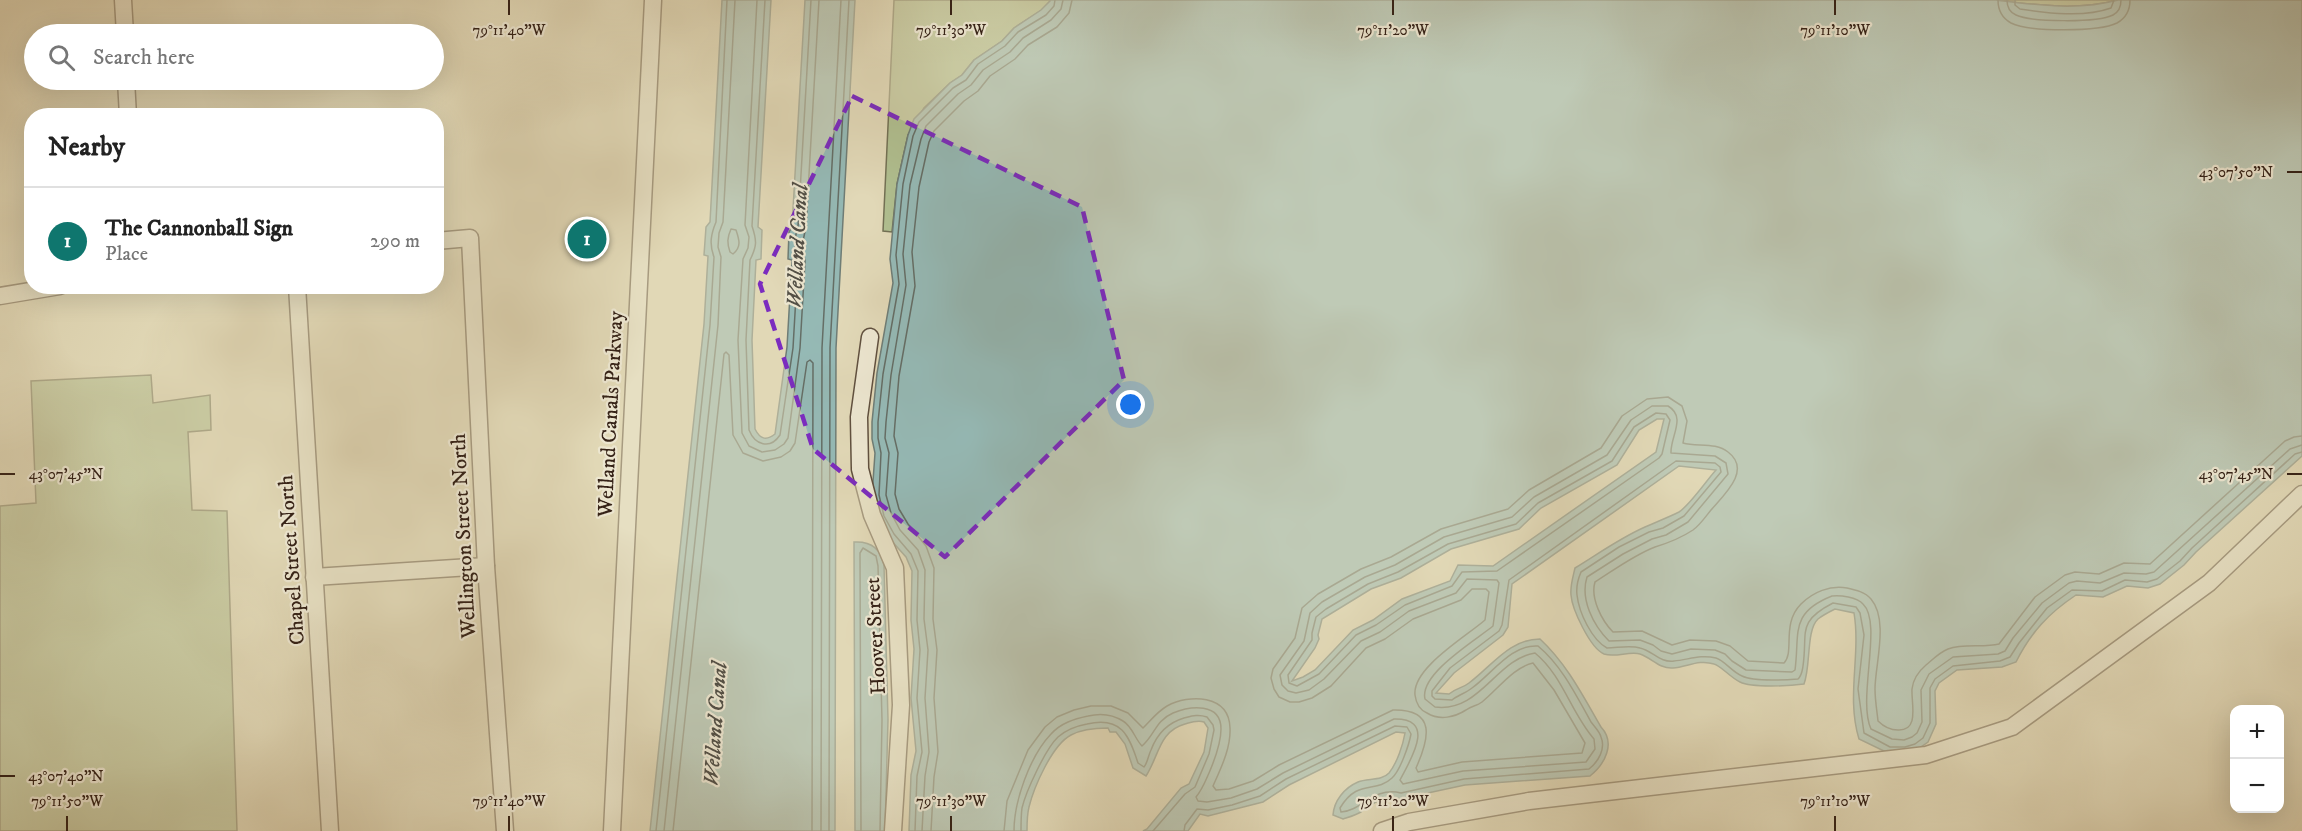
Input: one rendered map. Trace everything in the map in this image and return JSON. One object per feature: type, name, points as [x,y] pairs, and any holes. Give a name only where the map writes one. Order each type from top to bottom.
[{"type":"street","points":[[123,0],[124,24]]},
{"type":"street","name":"Welland Canals Parkway","points":[[612,831],[653,0]]},
{"type":"street","points":[[127,90],[128,108]]},
{"type":"street","name":"Wellington Street North","points":[[444,241],[470,238],[486,566],[505,831]]},
{"type":"street","points":[[0,296],[24,292]]},
{"type":"street","name":"Chapel Street North","points":[[297,294],[330,831]]},
{"type":"street","name":"Hoover Street","points":[[870,337],[859,417],[860,469],[872,515],[895,568],[902,705],[893,831]]},
{"type":"street","points":[[1382,831],[1410,822],[1529,801],[1926,755],[2012,727],[2209,583],[2302,494]]},
{"type":"street","points":[[314,577],[486,566]]},
{"type":"highlighted area","points":[[852,96],[1082,207],[1124,380],[945,557],[813,449],[760,284]]},
{"type":"green space","points":[[894,0],[1051,0],[1042,10],[1014,28],[1002,41],[974,60],[962,75],[950,83],[924,108],[908,135],[897,184],[892,232],[883,231]]},
{"type":"green space","points":[[1996,0],[2118,0],[2072,6]]},
{"type":"green space","points":[[151,375],[153,403],[210,395],[211,430],[188,432],[192,510],[227,511],[237,831],[0,831],[0,506],[36,503],[31,381]]},
{"type":"water","name":"Welland Canal","points":[[722,0],[771,0],[758,227],[762,230],[761,259],[756,260],[752,340],[755,429],[761,437],[766,438],[775,434],[787,347],[792,260],[788,259],[789,232],[792,227],[805,0],[855,0],[836,348],[835,831],[650,831],[704,324],[708,256],[704,255],[706,227],[710,222]]},
{"type":"water","points":[[1051,0],[1996,0],[2072,6],[2118,0],[2302,0],[2302,456],[2184,565],[2160,584],[2148,588],[2127,586],[2103,597],[2076,595],[2042,624],[2028,641],[2016,662],[2002,667],[1957,670],[1939,683],[1935,691],[1936,724],[1928,742],[1918,749],[1888,753],[1859,739],[1854,708],[1856,629],[1854,613],[1835,609],[1814,624],[1804,684],[1771,686],[1746,684],[1714,664],[1703,662],[1668,668],[1640,654],[1604,654],[1593,644],[1578,618],[1572,601],[1571,588],[1575,568],[1627,536],[1679,512],[1693,499],[1716,470],[1679,466],[1512,584],[1508,627],[1503,635],[1454,673],[1436,693],[1449,694],[1469,683],[1510,648],[1529,640],[1540,639],[1581,692],[1608,740],[1604,759],[1590,776],[1465,785],[1400,799],[1384,799],[1343,819],[1333,815],[1338,800],[1348,788],[1358,782],[1386,776],[1389,773],[1399,754],[1405,733],[1396,732],[1289,785],[1263,802],[1208,816],[1200,814],[1188,831],[1143,831],[1181,788],[1189,784],[1204,752],[1208,728],[1204,722],[1197,721],[1176,727],[1165,738],[1146,776],[1133,768],[1125,744],[1116,732],[1110,732],[1108,728],[1094,729],[1071,735],[1064,740],[1051,757],[1039,778],[1031,799],[1027,831],[909,831],[911,775],[916,751],[911,698],[914,649],[911,620],[912,571],[906,557],[889,538],[872,496],[875,453],[872,422],[877,373],[893,283],[890,259],[897,184],[914,119],[950,83],[962,75],[974,60]],"holes":[[[1657,419],[1664,419],[1656,452],[1493,566],[1458,565],[1450,581],[1402,599],[1373,620],[1353,630],[1315,670],[1292,681],[1315,648],[1322,619],[1371,589],[1401,578],[1451,549],[1519,529],[1541,508],[1617,465],[1639,430]]]},
{"type":"water","points":[[854,542],[865,543],[878,550],[884,565],[888,720],[885,831],[855,831]]},
{"type":"place","name":"The Cannonball Sign","points":[[587,239]]}]
